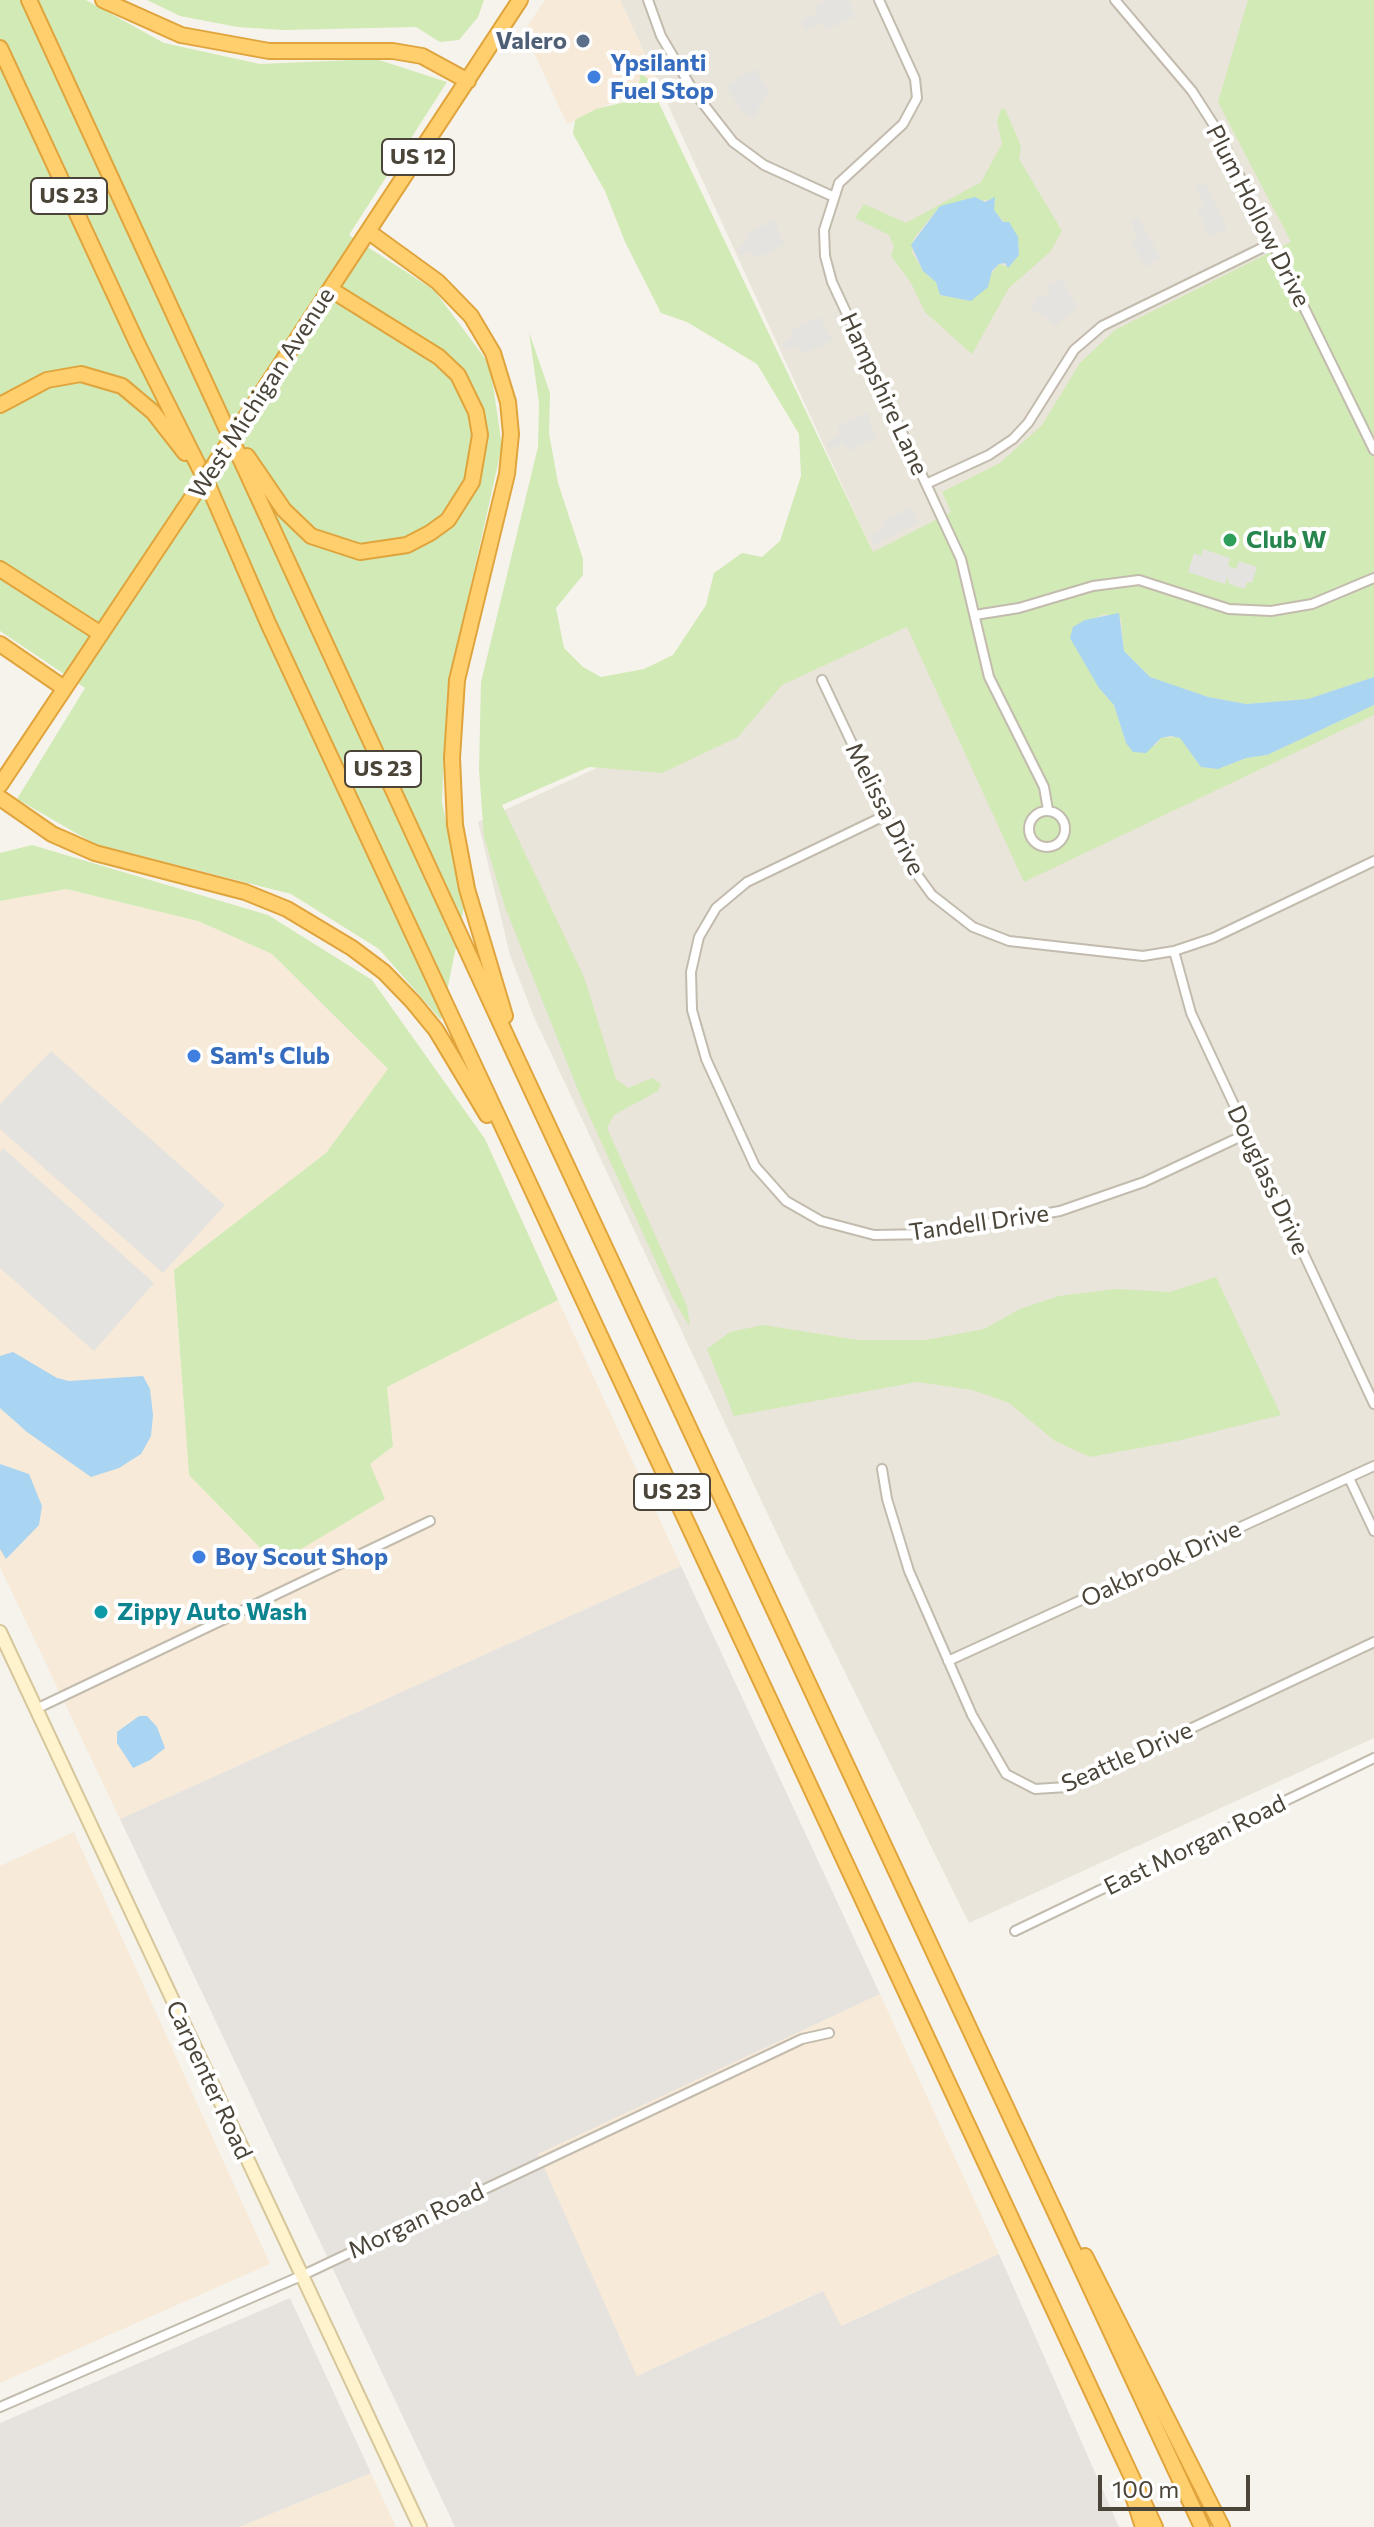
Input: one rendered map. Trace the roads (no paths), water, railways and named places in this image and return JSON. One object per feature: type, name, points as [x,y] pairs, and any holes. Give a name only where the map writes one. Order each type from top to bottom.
[{"type":"highway","name":"US 23","points":[[29,0],[517,1059],[1202,2527]]},
{"type":"highway","points":[[103,0],[181,35],[269,51],[393,51],[422,56],[468,81]]},
{"type":"highway","name":"West Michigan Avenue","points":[[0,785],[520,0]]},
{"type":"highway","name":"US 23","points":[[0,48],[138,345],[208,485],[268,623],[1155,2527]]},
{"type":"highway","points":[[369,232],[432,277],[461,304],[493,353],[508,402],[511,434],[507,474],[457,680],[452,758],[455,825],[467,889],[517,1059]]},
{"type":"highway","points":[[224,422],[284,510],[311,536],[337,547],[360,552],[407,545],[439,527],[462,503],[479,460],[480,435],[476,412],[458,375],[439,357],[330,289]]},
{"type":"highway","points":[[0,405],[47,380],[81,374],[122,386],[153,412],[208,485]]},
{"type":"highway","points":[[0,569],[101,634]]},
{"type":"highway","points":[[0,644],[64,688]]},
{"type":"highway","points":[[0,798],[52,834],[95,853],[245,892],[287,909],[352,948],[384,972],[436,1030],[531,1189]]},
{"type":"highway","points":[[1054,2209],[1088,2261],[1222,2527]]},
{"type":"highway","points":[[1124,2461],[1143,2527]]},
{"type":"main road","name":"Carpenter Road","points":[[0,1632],[420,2527]]},
{"type":"street","points":[[648,0],[661,36],[694,92],[733,142],[764,165],[832,196]]},
{"type":"street","name":"Hampshire Lane","points":[[879,0],[915,79],[917,98],[903,124],[858,162],[832,196],[824,230],[825,256],[832,282],[961,559],[989,677],[1044,787],[1048,810]]},
{"type":"street","name":"Plum Hollow Drive","points":[[1115,0],[1192,91],[1241,175],[1374,450]]},
{"type":"street","points":[[926,484],[989,455],[1013,439],[1028,423],[1074,350],[1102,326],[1272,243]]},
{"type":"street","points":[[975,615],[1019,608],[1093,586],[1139,580],[1229,609],[1271,611],[1312,604],[1374,578]]},
{"type":"street","name":"Melissa Drive","points":[[822,680],[908,862],[932,895],[973,927],[1009,941],[1143,956],[1174,951],[1213,938],[1374,861]]},
{"type":"street","name":"Hampshire Lane","points":[[1048,810],[1060,815],[1065,833],[1058,843],[1047,847],[1035,844],[1028,828],[1037,813],[1048,810]]},
{"type":"street","name":"Tandell Drive","points":[[884,816],[747,882],[716,908],[699,937],[691,972],[692,1010],[706,1059],[755,1166],[786,1201],[821,1221],[874,1235],[930,1234],[1060,1211],[1144,1182],[1246,1134]]},
{"type":"street","name":"Douglass Drive","points":[[1174,951],[1191,1013],[1374,1404]]},
{"type":"street","name":"Oakbrook Drive","points":[[948,1661],[1374,1466]]},
{"type":"street","name":"Seattle Drive","points":[[882,1469],[887,1499],[909,1571],[988,1746],[1006,1774],[1035,1789],[1067,1787],[1374,1642]]},
{"type":"street","points":[[1349,1478],[1374,1531]]},
{"type":"street","points":[[36,1709],[430,1521]]},
{"type":"street","name":"East Morgan Road","points":[[1015,1931],[1374,1758]]},
{"type":"street","name":"Morgan Road","points":[[0,2407],[301,2276],[802,2039],[829,2033]]},
{"type":"water","points":[[975,197],[985,202],[995,197],[994,210],[1003,222],[1009,222],[1018,237],[1019,255],[1008,268],[1005,263],[999,264],[992,271],[988,287],[971,301],[940,295],[936,282],[923,271],[911,245],[940,206]]},
{"type":"water","points":[[1119,613],[1124,651],[1150,677],[1208,697],[1246,704],[1308,699],[1374,677],[1374,705],[1267,755],[1246,758],[1218,769],[1201,767],[1180,738],[1171,736],[1161,738],[1146,753],[1133,752],[1126,743],[1114,705],[1099,688],[1070,638],[1073,627],[1085,620]]},
{"type":"water","points":[[13,1352],[57,1378],[69,1381],[143,1376],[150,1389],[153,1415],[151,1436],[141,1454],[119,1468],[91,1477],[27,1432],[0,1408],[0,1356]]},
{"type":"water","points":[[0,1464],[29,1474],[42,1506],[39,1525],[6,1559],[0,1549]]},
{"type":"water","points":[[139,1716],[147,1716],[157,1727],[165,1748],[133,1768],[117,1743],[117,1732]]},
{"type":"place","name":"Valero","points":[[583,41]]},
{"type":"place","name":"Ypsilanti Fuel Stop","points":[[594,77]]},
{"type":"place","name":"Club W","points":[[1230,540]]},
{"type":"place","name":"Sam's Club","points":[[194,1056]]},
{"type":"place","name":"Boy Scout Shop","points":[[199,1557]]},
{"type":"place","name":"Zippy Auto Wash","points":[[101,1612]]}]
